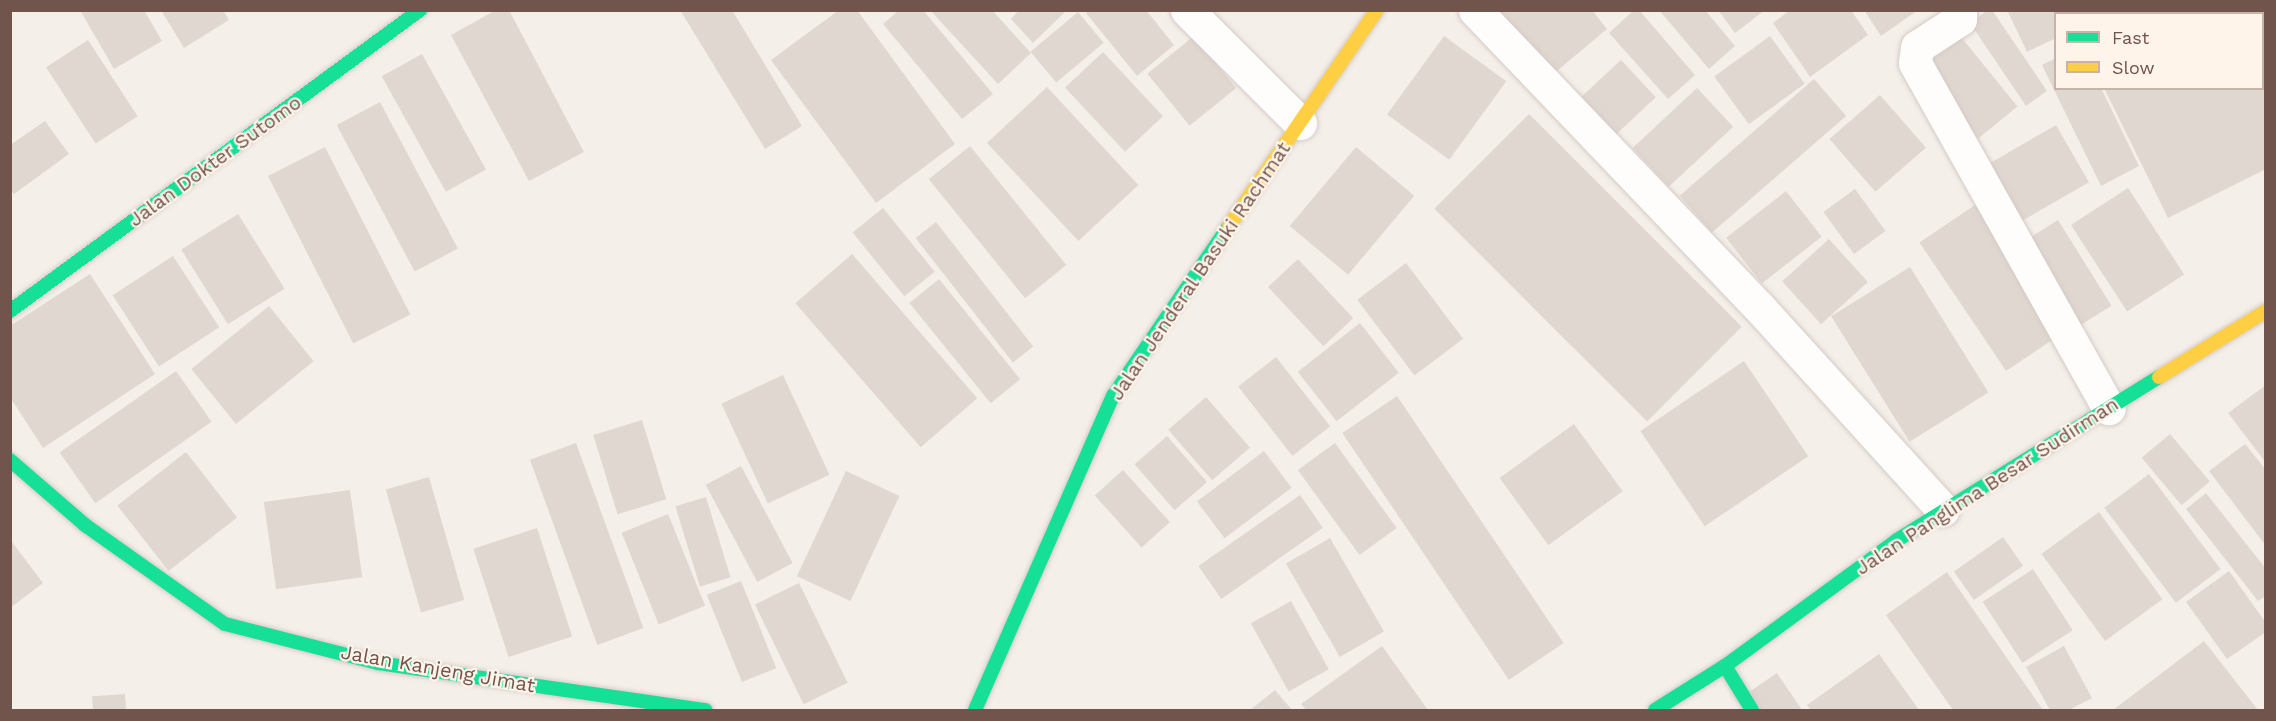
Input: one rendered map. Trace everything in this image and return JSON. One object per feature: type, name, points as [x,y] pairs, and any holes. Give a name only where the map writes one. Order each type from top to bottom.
[{"type":"main road","name":"Jalan Dokter Sutomo","points":[[10,311],[420,10]]},
{"type":"main road","name":"Jalan Jenderal Basuki Rachmat","points":[[975,711],[1113,396],[1377,10]]},
{"type":"main road","name":"Jalan Panglima Besar Sudirman","points":[[1655,711],[1725,666],[1897,540],[2265,311]]},
{"type":"main road","name":"Jalan Kanjeng Jimat","points":[[10,460],[85,525],[225,624],[378,663],[706,711]]},
{"type":"main road","points":[[1725,666],[1752,711]]},
{"type":"street","points":[[1187,10],[1300,123]]},
{"type":"street","points":[[1474,10],[1758,306],[1943,510]]},
{"type":"street","points":[[1960,10],[1960,19],[1917,47],[1915,63],[2109,408]]},
{"type":"building","points":[[80,10],[144,10],[162,41],[114,69]]},
{"type":"building","points":[[161,10],[223,10],[229,20],[184,48]]},
{"type":"building","points":[[496,10],[509,10],[584,152],[529,181],[451,35]]},
{"type":"building","points":[[680,10],[732,10],[802,126],[765,149]]},
{"type":"building","points":[[839,10],[857,10],[955,144],[876,203],[771,60]]},
{"type":"building","points":[[899,10],[923,10],[993,94],[962,119],[883,24]]},
{"type":"building","points":[[930,10],[992,10],[1031,53],[998,84]]},
{"type":"building","points":[[1019,10],[1067,10],[1033,43],[1011,19]]},
{"type":"building","points":[[1089,10],[1146,10],[1174,45],[1137,76],[1086,13]]},
{"type":"building","points":[[1499,10],[1592,10],[1607,29],[1552,75]]},
{"type":"building","points":[[1634,10],[1639,10],[1695,75],[1668,99],[1609,33]]},
{"type":"building","points":[[1659,10],[1705,10],[1735,46],[1709,69]]},
{"type":"building","points":[[1718,10],[1765,10],[1735,33]]},
{"type":"building","points":[[1790,10],[1851,10],[1868,35],[1810,77],[1773,23]]},
{"type":"building","points":[[1864,10],[1918,10],[1881,36]]},
{"type":"building","points":[[1988,10],[1992,10],[2047,91],[2026,106],[1970,23]]},
{"type":"building","points":[[2007,10],[2060,10],[2061,12],[2054,12],[2054,39],[2027,52]]},
{"type":"building","points":[[2074,10],[2183,10],[2183,12],[2074,12]]},
{"type":"building","points":[[1078,12],[1104,43],[1056,82],[1031,52]]},
{"type":"building","points":[[1957,32],[2017,107],[1978,139],[1917,64]]},
{"type":"building","points":[[1194,36],[1236,88],[1190,126],[1147,74]]},
{"type":"building","points":[[1444,36],[1506,81],[1449,160],[1387,114]]},
{"type":"building","points":[[1770,36],[1805,84],[1749,124],[1714,77]]},
{"type":"building","points":[[88,40],[138,116],[96,144],[46,67]]},
{"type":"building","points":[[1103,52],[1163,116],[1125,152],[1065,87]]},
{"type":"building","points":[[422,54],[486,169],[446,192],[382,76]]},
{"type":"building","points":[[2054,59],[2054,90],[2042,65]]},
{"type":"building","points":[[1621,60],[1656,97],[1616,134],[1582,97]]},
{"type":"building","points":[[2264,64],[2266,67],[2266,169],[2168,218],[2105,90],[2264,90]]},
{"type":"building","points":[[1814,79],[1846,116],[1712,233],[1680,196]]},
{"type":"building","points":[[1047,87],[1138,185],[1078,241],[987,143]]},
{"type":"building","points":[[1697,88],[1733,127],[1669,187],[1633,148]]},
{"type":"building","points":[[2054,90],[2102,90],[2139,166],[2101,186]]},
{"type":"building","points":[[1880,95],[1926,148],[1875,192],[1829,139]]},
{"type":"building","points":[[380,102],[458,249],[415,272],[337,125]]},
{"type":"building","points":[[1529,114],[1742,327],[1647,422],[1434,209]]},
{"type":"building","points":[[45,121],[69,154],[14,194],[10,189],[10,145]]},
{"type":"building","points":[[2056,125],[2089,182],[2021,221],[1988,164]]},
{"type":"building","points":[[970,146],[1066,265],[1025,298],[929,179]]},
{"type":"building","points":[[325,147],[410,315],[353,344],[268,176]]},
{"type":"building","points":[[1356,147],[1414,196],[1348,275],[1290,226]]},
{"type":"building","points":[[2128,188],[2184,274],[2127,311],[2071,225]]},
{"type":"building","points":[[1855,189],[1886,231],[1854,254],[1823,212]]},
{"type":"building","points":[[1786,191],[1822,237],[1762,283],[1726,238]]},
{"type":"building","points":[[1975,205],[2062,334],[2006,371],[1919,242]]},
{"type":"building","points":[[883,208],[935,272],[904,296],[853,233]]},
{"type":"building","points":[[238,214],[285,289],[228,324],[181,250]]},
{"type":"building","points":[[2058,220],[2112,306],[2074,329],[2021,243]]},
{"type":"building","points":[[936,222],[1033,347],[1013,363],[916,238]]},
{"type":"building","points":[[1829,239],[1868,282],[1821,324],[1782,281]]},
{"type":"building","points":[[852,254],[977,398],[921,447],[795,303]]},
{"type":"building","points":[[173,256],[219,327],[159,367],[113,295]]},
{"type":"building","points":[[1298,259],[1353,318],[1323,346],[1268,287]]},
{"type":"building","points":[[1406,263],[1463,339],[1414,376],[1357,300]]},
{"type":"building","points":[[1910,267],[1988,393],[1910,442],[1831,316]]},
{"type":"building","points":[[90,274],[155,374],[43,448],[10,397],[10,326]]},
{"type":"building","points":[[939,279],[1020,379],[991,403],[909,303]]},
{"type":"building","points":[[269,306],[314,361],[236,424],[191,369]]},
{"type":"building","points":[[1360,323],[1399,373],[1337,421],[1298,372]]},
{"type":"building","points":[[1276,357],[1330,426],[1292,456],[1238,387]]},
{"type":"building","points":[[1744,361],[1808,456],[1705,526],[1640,431]]},
{"type":"building","points":[[176,371],[212,422],[95,503],[60,452]]},
{"type":"building","points":[[783,375],[829,475],[768,503],[721,404]]},
{"type":"building","points":[[2266,385],[2266,463],[2228,413]]},
{"type":"building","points":[[1397,396],[1564,643],[1509,680],[1342,433]]},
{"type":"building","points":[[1206,397],[1250,448],[1212,480],[1168,430]]},
{"type":"building","points":[[642,420],[666,499],[617,514],[593,435]]},
{"type":"building","points":[[1574,424],[1623,491],[1548,545],[1500,478]]},
{"type":"building","points":[[2170,434],[2210,481],[2182,505],[2142,458]]},
{"type":"building","points":[[1167,436],[1207,482],[1175,510],[1135,464]]},
{"type":"building","points":[[576,443],[643,628],[597,645],[530,460]]},
{"type":"building","points":[[1335,443],[1397,528],[1360,555],[1298,470]]},
{"type":"building","points":[[2245,444],[2266,470],[2266,546],[2209,471]]},
{"type":"building","points":[[1264,451],[1292,488],[1225,538],[1197,502]]},
{"type":"building","points":[[186,452],[237,517],[169,571],[117,506]]},
{"type":"building","points":[[741,466],[793,563],[757,582],[706,485]]},
{"type":"building","points":[[1123,470],[1170,522],[1142,547],[1095,495]]},
{"type":"building","points":[[846,471],[899,496],[850,601],[797,576]]},
{"type":"building","points":[[2149,474],[2221,569],[2176,603],[2104,508]]},
{"type":"building","points":[[429,477],[464,600],[421,612],[386,489]]},
{"type":"building","points":[[350,490],[362,577],[276,589],[264,502]]},
{"type":"building","points":[[2206,493],[2266,569],[2266,596],[2258,601],[2186,509]]},
{"type":"building","points":[[1300,495],[1323,528],[1221,599],[1198,566]]},
{"type":"building","points":[[706,497],[731,577],[700,587],[675,506]]},
{"type":"building","points":[[2099,512],[2162,599],[2105,641],[2042,554]]},
{"type":"building","points":[[668,514],[705,606],[659,625],[622,533]]},
{"type":"building","points":[[537,528],[572,636],[509,657],[473,549]]},
{"type":"building","points":[[2003,537],[2023,566],[1974,600],[1954,571]]},
{"type":"building","points":[[1330,538],[1384,632],[1340,657],[1286,564]]},
{"type":"building","points":[[12,542],[43,583],[10,608],[10,544]]},
{"type":"building","points":[[2033,569],[2073,630],[2022,663],[1983,602]]},
{"type":"building","points":[[2229,571],[2266,623],[2266,632],[2227,659],[2186,602]]},
{"type":"building","points":[[1947,572],[2043,710],[1953,710],[1886,615]]},
{"type":"building","points":[[741,581],[776,668],[742,682],[707,595]]},
{"type":"building","points":[[799,583],[848,683],[804,704],[755,604]]},
{"type":"building","points":[[1291,601],[1329,669],[1289,692],[1251,623]]},
{"type":"building","points":[[2204,641],[2258,710],[2113,710]]},
{"type":"building","points":[[1382,646],[1428,710],[1306,710],[1301,704]]},
{"type":"building","points":[[2064,646],[2092,698],[2069,710],[2050,710],[2026,667]]},
{"type":"building","points":[[1879,654],[1919,710],[1811,710],[1807,705]]},
{"type":"building","points":[[1777,673],[1802,710],[1757,710],[1746,694]]},
{"type":"building","points":[[1275,690],[1292,710],[1250,710]]},
{"type":"building","points":[[125,694],[126,710],[93,710],[92,696]]},
{"type":"traffic: fast","points":[[10,311],[420,10]]},
{"type":"traffic: fast","points":[[975,710],[1113,396],[1229,226]]},
{"type":"traffic: fast","points":[[1655,710],[1725,666],[1897,540],[2159,377]]},
{"type":"traffic: fast","points":[[10,460],[85,525],[225,624],[378,663],[706,710]]},
{"type":"traffic: fast","points":[[1725,666],[1752,710]]},
{"type":"traffic: slow","points":[[1229,226],[1377,10]]},
{"type":"traffic: slow","points":[[2159,377],[2266,311]]}]
